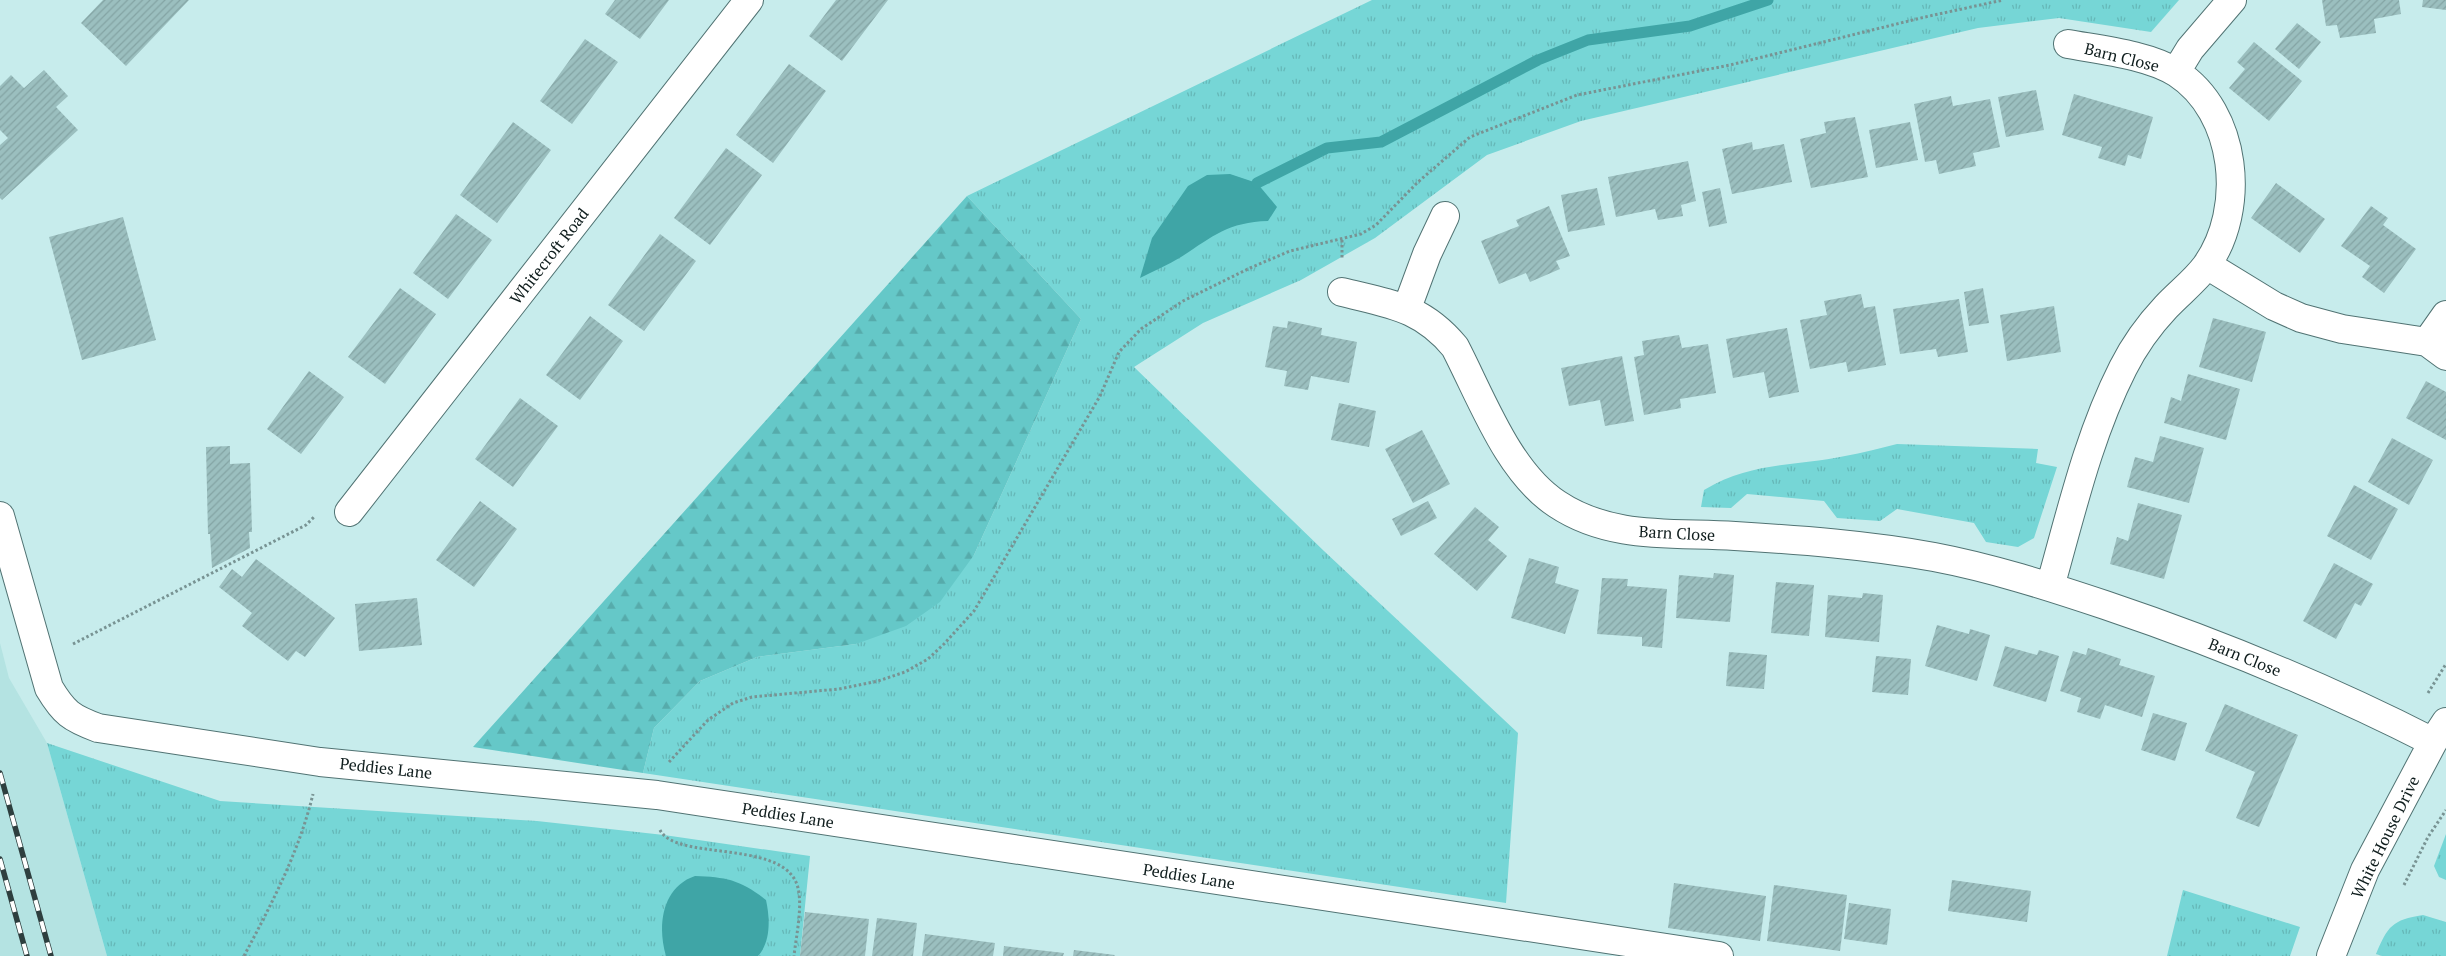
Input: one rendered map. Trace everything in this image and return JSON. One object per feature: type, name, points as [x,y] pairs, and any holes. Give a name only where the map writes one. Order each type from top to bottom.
[{"type":"street","name":"Whitecroft Road","points":[[349,512],[749,0]]},
{"type":"street","name":"Barn Close","points":[[2176,72],[2190,49],[2232,0]]},
{"type":"street","name":"Barn Close","points":[[2050,587],[2092,441],[2124,366],[2143,335],[2166,307],[2207,265],[2226,219],[2230,193],[2229,160],[2226,141],[2217,115],[2201,92],[2176,72],[2151,62],[2068,44]]},
{"type":"street","points":[[1407,308],[1427,254],[1445,216]]},
{"type":"street","points":[[2207,265],[2274,306],[2301,318],[2342,329],[2437,349],[2446,315]]},
{"type":"street","name":"Barn Close","points":[[1342,292],[1407,308],[1428,320],[1455,347],[1514,461],[1532,484],[1556,504],[1600,526],[1660,534],[1731,536],[1870,548],[1932,557],[1990,569],[2151,620],[2250,657],[2332,693],[2439,732]]},
{"type":"street","name":"Peddies Lane","points":[[0,516],[49,688],[59,704],[74,719],[98,728],[320,762],[657,795],[1718,956]]},
{"type":"street","name":"White House Drive","points":[[2331,956],[2365,870],[2439,732]]},
{"type":"path","points":[[794,956],[799,895],[796,881],[790,873],[777,864],[762,858],[681,844],[667,839],[661,833],[656,818],[657,795],[668,763],[708,720],[733,703],[752,697],[839,689],[878,681],[905,672],[928,659],[974,611],[1100,396],[1119,352],[1141,329],[1183,301],[1290,251],[1361,234],[1376,225],[1418,182],[1470,137],[1577,95],[1730,65],[1925,17],[2003,0]]},
{"type":"path","points":[[41,657],[79,641],[306,524],[332,500],[349,512]]},
{"type":"path","points":[[244,956],[282,882],[298,846],[320,762]]},
{"type":"path","points":[[2404,885],[2428,837],[2446,810]]},
{"type":"shaded area","points":[[1230,174],[1257,183],[1277,207],[1268,221],[1242,224],[1221,232],[1176,260],[1140,278],[1152,238],[1188,186],[1207,175]]},
{"type":"shaded area","points":[[0,643],[9,678],[47,743],[107,956],[0,956]]},
{"type":"shaded area","points":[[695,876],[716,877],[733,881],[749,888],[766,900],[768,914],[767,937],[758,956],[666,956],[662,932],[665,909],[675,889],[684,881]]},
{"type":"green space","points":[[1372,0],[2179,0],[2151,32],[2059,18],[1978,28],[1581,121],[1487,155],[1375,238],[1301,280],[1203,323],[1134,367],[1324,551],[1518,733],[1506,903],[643,773],[654,728],[700,681],[757,657],[856,644],[974,555],[1081,319],[967,196]]},
{"type":"green space","points":[[967,196],[1081,319],[974,555],[940,602],[906,626],[856,644],[757,657],[700,681],[654,728],[643,773],[473,747]]},
{"type":"green space","points":[[1897,444],[2038,449],[2036,463],[2057,467],[2034,538],[2018,547],[1986,542],[1974,523],[1897,509],[1880,521],[1837,518],[1824,501],[1747,494],[1731,508],[1701,507],[1704,490],[1739,474],[1773,466],[1851,455]]},
{"type":"green space","points":[[47,743],[220,801],[537,821],[664,835],[810,856],[800,956],[107,956]]},
{"type":"green space","points":[[2446,834],[2446,880],[2439,877],[2434,866]]},
{"type":"green space","points":[[2183,890],[2300,927],[2290,956],[2167,956]]},
{"type":"green space","points":[[2423,915],[2446,922],[2446,956],[2382,956],[2376,954],[2392,926],[2404,919]]},
{"type":"building","points":[[103,0],[189,0],[126,66],[81,23]]},
{"type":"building","points":[[615,0],[669,0],[640,39],[605,14]]},
{"type":"building","points":[[836,0],[888,0],[842,61],[809,36]]},
{"type":"building","points":[[2322,0],[2399,0],[2401,14],[2374,19],[2376,33],[2340,38],[2337,25],[2326,26]]},
{"type":"building","points":[[2423,0],[2446,0],[2446,10],[2422,7]]},
{"type":"building","points":[[2297,23],[2321,42],[2299,69],[2275,49]]},
{"type":"building","points":[[585,39],[618,62],[572,124],[540,101]]},
{"type":"building","points":[[2254,42],[2302,81],[2269,121],[2229,88],[2245,69],[2237,62]]},
{"type":"building","points":[[789,64],[826,91],[773,163],[736,135]]},
{"type":"building","points":[[44,70],[68,96],[56,107],[78,130],[2,200],[0,198],[0,145],[8,138],[0,130],[0,86],[11,75],[24,88]]},
{"type":"building","points":[[2036,90],[2044,130],[2006,137],[1998,97]]},
{"type":"building","points":[[2074,94],[2153,117],[2141,159],[2128,155],[2125,166],[2098,158],[2102,147],[2062,135]]},
{"type":"building","points":[[1951,96],[1953,106],[1990,99],[2000,147],[1973,153],[1976,166],[1939,174],[1936,160],[1925,162],[1914,104]]},
{"type":"building","points":[[1855,117],[1868,177],[1811,188],[1800,139],[1826,133],[1824,122]]},
{"type":"building","points":[[513,122],[551,150],[497,223],[460,195]]},
{"type":"building","points":[[1910,122],[1918,160],[1876,168],[1869,130]]},
{"type":"building","points":[[1752,142],[1753,150],[1784,144],[1792,182],[1732,194],[1722,149]]},
{"type":"building","points":[[726,148],[762,175],[710,245],[674,218]]},
{"type":"building","points":[[1688,161],[1696,201],[1681,205],[1683,216],[1658,220],[1655,209],[1616,217],[1608,177]]},
{"type":"building","points":[[2276,183],[2325,219],[2300,253],[2251,218]]},
{"type":"building","points":[[1597,188],[1605,225],[1568,232],[1561,195]]},
{"type":"building","points":[[1720,188],[1727,223],[1709,227],[1702,192]]},
{"type":"building","points":[[1549,206],[1570,256],[1556,261],[1560,269],[1530,282],[1526,273],[1499,284],[1481,241],[1519,226],[1516,220]]},
{"type":"building","points":[[2371,206],[2388,218],[2383,225],[2416,249],[2384,293],[2362,277],[2370,266],[2341,246]]},
{"type":"building","points":[[456,214],[492,240],[448,299],[413,273]]},
{"type":"building","points":[[123,217],[156,340],[82,360],[49,237]]},
{"type":"building","points":[[660,234],[696,261],[644,331],[608,305]]},
{"type":"building","points":[[400,288],[436,314],[385,384],[348,357]]},
{"type":"building","points":[[1983,288],[1989,323],[1969,326],[1964,292]]},
{"type":"building","points":[[1861,294],[1864,308],[1875,306],[1886,365],[1848,372],[1846,362],[1810,369],[1800,320],[1827,315],[1824,301]]},
{"type":"building","points":[[1959,299],[1968,352],[1938,357],[1936,349],[1900,354],[1893,309]]},
{"type":"building","points":[[2054,306],[2061,352],[2007,361],[2000,315]]},
{"type":"building","points":[[590,316],[623,341],[580,400],[546,375]]},
{"type":"building","points":[[2213,318],[2266,332],[2252,382],[2199,367]]},
{"type":"building","points":[[1288,321],[1322,328],[1321,335],[1357,342],[1349,383],[1311,376],[1308,390],[1284,386],[1287,371],[1265,367],[1273,326],[1287,328]]},
{"type":"building","points":[[1787,328],[1799,392],[1769,398],[1764,372],[1733,378],[1726,339]]},
{"type":"building","points":[[1679,335],[1682,348],[1708,344],[1716,393],[1680,399],[1681,408],[1644,415],[1634,357],[1644,355],[1642,341]]},
{"type":"building","points":[[1622,356],[1634,421],[1605,426],[1600,400],[1569,406],[1561,368]]},
{"type":"building","points":[[309,371],[344,397],[301,454],[267,429]]},
{"type":"building","points":[[2188,374],[2240,389],[2226,440],[2164,423],[2171,397],[2181,401]]},
{"type":"building","points":[[2426,381],[2446,392],[2446,440],[2406,418]]},
{"type":"building","points":[[520,398],[558,426],[513,487],[475,459]]},
{"type":"building","points":[[1339,403],[1376,411],[1369,447],[1331,440]]},
{"type":"building","points":[[1422,430],[1450,484],[1413,503],[1385,449]]},
{"type":"building","points":[[2160,436],[2204,448],[2189,503],[2127,487],[2135,457],[2153,462]]},
{"type":"building","points":[[2392,438],[2433,460],[2409,505],[2368,482]]},
{"type":"building","points":[[230,446],[230,464],[250,463],[252,532],[249,532],[250,548],[212,568],[210,534],[208,534],[206,447]]},
{"type":"building","points":[[2354,485],[2398,509],[2371,560],[2327,536]]},
{"type":"building","points":[[480,501],[517,529],[474,587],[436,560]]},
{"type":"building","points":[[1428,501],[1437,518],[1401,536],[1392,519]]},
{"type":"building","points":[[2138,503],[2182,515],[2164,579],[2110,564],[2117,537],[2128,541]]},
{"type":"building","points":[[1475,507],[1499,527],[1488,540],[1507,556],[1477,591],[1434,554]]},
{"type":"building","points":[[1529,558],[1559,567],[1555,583],[1579,590],[1565,634],[1511,618]]},
{"type":"building","points":[[256,559],[335,618],[305,657],[296,651],[288,661],[242,626],[252,613],[219,587],[232,569],[242,577]]},
{"type":"building","points":[[2334,563],[2373,584],[2361,606],[2355,603],[2336,639],[2303,621]]},
{"type":"building","points":[[1714,573],[1734,575],[1730,622],[1676,618],[1679,575],[1713,578]]},
{"type":"building","points":[[1602,578],[1628,579],[1627,586],[1667,589],[1662,648],[1642,646],[1642,637],[1597,634]]},
{"type":"building","points":[[1776,582],[1814,585],[1809,636],[1771,633]]},
{"type":"building","points":[[1863,593],[1883,595],[1879,642],[1825,637],[1828,595],[1862,598]]},
{"type":"building","points":[[417,598],[422,645],[359,651],[355,604]]},
{"type":"building","points":[[1937,625],[1969,634],[1970,629],[1990,635],[1977,681],[1925,666]]},
{"type":"building","points":[[2005,646],[2037,655],[2039,650],[2059,656],[2046,702],[1993,686]]},
{"type":"building","points":[[2088,648],[2121,659],[2119,665],[2155,676],[2142,717],[2105,705],[2100,719],[2077,712],[2081,698],[2060,691],[2073,651],[2086,655]]},
{"type":"building","points":[[1729,652],[1767,655],[1764,689],[1726,686]]},
{"type":"building","points":[[1876,656],[1911,659],[1908,695],[1872,692]]},
{"type":"building","points":[[2225,704],[2298,735],[2259,827],[2236,818],[2255,772],[2205,751]]},
{"type":"building","points":[[2153,713],[2187,723],[2175,761],[2141,750]]},
{"type":"building","points":[[1952,880],[2031,891],[2027,922],[1948,911]]},
{"type":"building","points":[[1674,883],[1766,896],[1760,941],[1668,928]]},
{"type":"building","points":[[1774,885],[1847,895],[1840,951],[1767,941]]},
{"type":"building","points":[[1849,903],[1891,909],[1887,945],[1844,939]]},
{"type":"building","points":[[805,912],[869,919],[865,956],[800,956]]},
{"type":"building","points":[[877,918],[917,923],[913,956],[872,956]]},
{"type":"building","points":[[925,934],[995,943],[993,956],[922,956]]},
{"type":"building","points":[[1004,946],[1064,953],[1063,956],[1003,956]]},
{"type":"building","points":[[1074,950],[1115,955],[1073,956]]},
{"type":"waterway","points":[[1257,183],[1327,148],[1381,142],[1538,60],[1588,40],[1690,26],[1768,0]]},
{"type":"railway","points":[[0,773],[51,956]]},
{"type":"railway","points":[[0,859],[27,956]]}]
